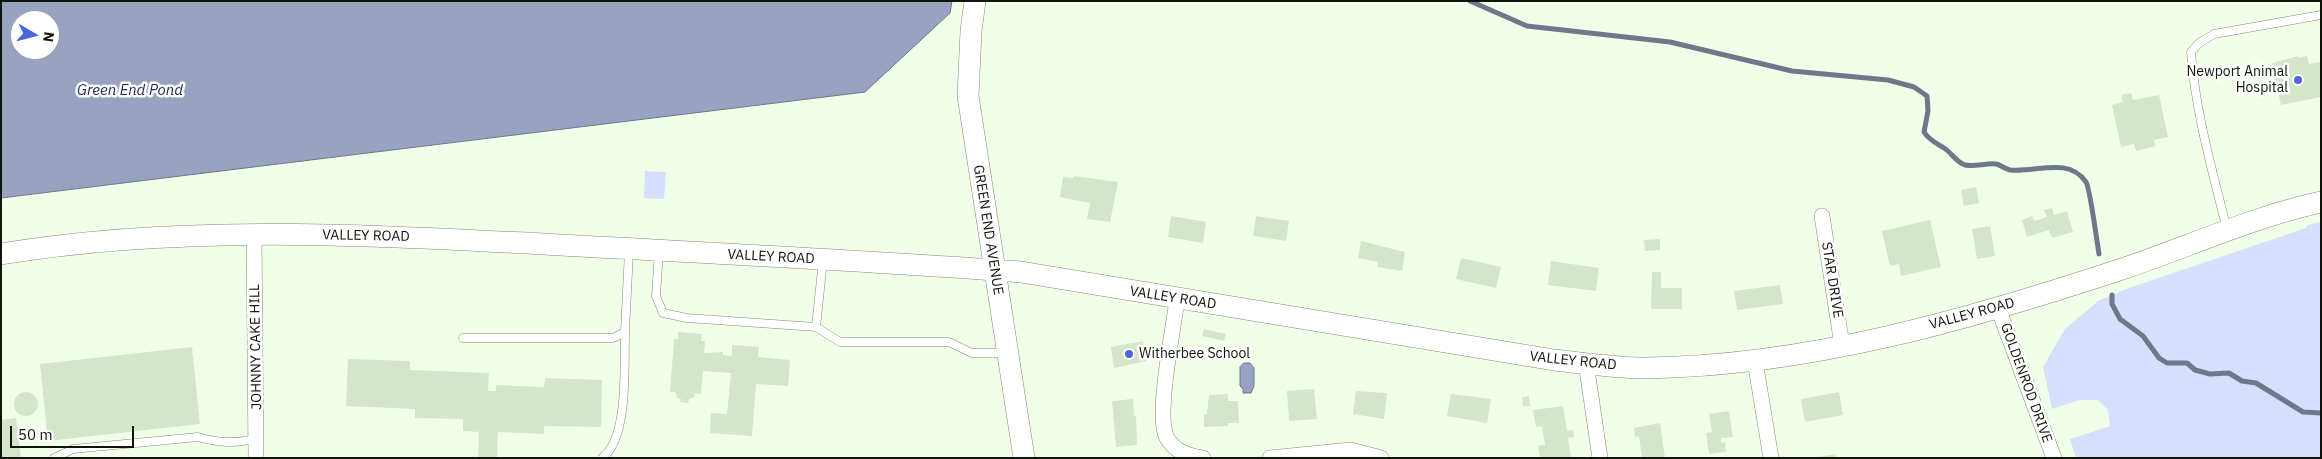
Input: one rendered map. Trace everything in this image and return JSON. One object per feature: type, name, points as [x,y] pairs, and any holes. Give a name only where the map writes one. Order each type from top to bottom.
[{"type":"main road","name":"GREEN END AVENUE","points":[[975,1],[971,31],[968,96],[1024,458]]},
{"type":"main road","name":"VALLEY ROAD","points":[[1,254],[37,248],[142,237],[254,235],[396,236],[948,266],[1021,272],[1418,340],[1586,363],[1643,368],[1755,360],[1842,345],[1927,326],[1998,308],[2128,267],[2227,230],[2321,202]]},
{"type":"street","name":"STAR DRIVE","points":[[1822,216],[1842,345]]},
{"type":"street","name":"JOHNNY CAKE HILL","points":[[254,235],[256,458]]},
{"type":"street","points":[[1178,300],[1162,412],[1166,436],[1173,447],[1190,456],[1203,458]]},
{"type":"street","name":"GOLDENROD DRIVE","points":[[1998,308],[2054,458]]},
{"type":"street","points":[[1755,360],[1771,458]]},
{"type":"street","points":[[1586,363],[1600,458]]},
{"type":"street","points":[[1270,458],[1352,450],[1381,458]]},
{"type":"lane","points":[[2227,230],[2210,162],[2192,70],[2191,52],[2199,43],[2214,34],[2321,15]]},
{"type":"lane","points":[[602,458],[616,443],[621,427],[629,249]]},
{"type":"lane","points":[[659,251],[656,296],[663,313],[687,318],[816,328],[840,342],[949,342],[972,353],[1008,353]]},
{"type":"lane","points":[[816,328],[823,260]]},
{"type":"lane","points":[[463,338],[613,338],[625,332]]},
{"type":"lane","points":[[54,458],[73,449],[198,436],[214,442],[239,443],[257,438]]},
{"type":"shaded area","points":[[645,171],[666,172],[664,199],[644,198]]},
{"type":"shaded area","points":[[2321,222],[2321,458],[2076,458],[2070,439],[2110,426],[2108,410],[2098,400],[2079,400],[2052,409],[2043,367],[2065,329],[2098,301],[2126,289],[2306,228],[2307,225]]},
{"type":"water","name":"Green End Pond","points":[[1,1],[952,1],[950,13],[865,92],[1,198]]},
{"type":"water","points":[[1244,363],[1250,363],[1254,368],[1254,386],[1251,393],[1243,393],[1243,389],[1240,386],[1240,367]]},
{"type":"building","name":"Newport Animal Hospital","points":[[2298,56],[2298,58],[2307,56],[2309,64],[2321,62],[2321,97],[2281,105],[2272,63]]},
{"type":"building","points":[[2131,93],[2133,100],[2159,95],[2168,137],[2154,140],[2155,146],[2136,151],[2134,144],[2121,147],[2112,105],[2123,102],[2121,95]]},
{"type":"building","points":[[1074,176],[1118,182],[1110,222],[1087,219],[1090,203],[1060,197],[1063,177],[1073,178]]},
{"type":"building","points":[[1976,187],[1979,203],[1964,206],[1961,190]]},
{"type":"building","points":[[2052,208],[2054,215],[2067,211],[2073,232],[2052,238],[2049,230],[2027,237],[2022,220],[2032,216],[2034,221],[2047,217],[2044,210]]},
{"type":"building","points":[[1171,216],[1206,222],[1203,243],[1168,237]]},
{"type":"building","points":[[1256,216],[1289,221],[1286,241],[1253,236]]},
{"type":"building","points":[[1930,220],[1941,267],[1901,276],[1899,264],[1890,266],[1882,231]]},
{"type":"building","points":[[1990,226],[1995,256],[1977,259],[1972,229]]},
{"type":"building","points":[[1660,239],[1660,250],[1645,251],[1644,240]]},
{"type":"building","points":[[1361,241],[1405,252],[1402,271],[1377,267],[1378,262],[1358,258]]},
{"type":"building","points":[[1461,258],[1501,267],[1496,288],[1456,279]]},
{"type":"building","points":[[1551,261],[1599,268],[1596,291],[1548,285]]},
{"type":"building","points":[[1652,272],[1661,272],[1661,288],[1682,288],[1682,309],[1651,309]]},
{"type":"building","points":[[1780,285],[1783,304],[1737,310],[1734,291]]},
{"type":"building","points":[[1204,329],[1226,334],[1224,341],[1202,336]]},
{"type":"building","points":[[678,332],[702,334],[701,341],[705,341],[704,353],[723,352],[723,355],[732,356],[732,345],[759,347],[758,357],[790,360],[788,386],[756,384],[752,436],[710,433],[711,413],[727,414],[731,373],[703,371],[701,394],[695,393],[695,397],[689,399],[688,403],[680,402],[681,399],[678,399],[675,392],[670,392],[674,339],[678,339]]},
{"type":"building","name":"Witherbee School","points":[[1143,341],[1147,361],[1114,368],[1111,347]]},
{"type":"building","points":[[192,347],[200,424],[48,441],[40,364]]},
{"type":"building","points":[[348,359],[410,361],[410,370],[489,373],[488,391],[496,391],[496,385],[544,387],[545,378],[602,380],[601,427],[544,426],[544,434],[498,432],[497,458],[478,458],[479,432],[463,431],[463,419],[415,418],[415,409],[346,406]]},
{"type":"building","points":[[1314,389],[1317,419],[1289,421],[1287,391]]},
{"type":"building","points":[[1356,391],[1387,393],[1384,419],[1353,414]]},
{"type":"building","points":[[26,392],[35,395],[38,404],[35,413],[26,416],[17,413],[14,404],[17,395]]},
{"type":"building","points":[[1839,392],[1843,415],[1805,422],[1801,399]]},
{"type":"building","points":[[1228,394],[1228,401],[1238,401],[1239,423],[1228,423],[1228,426],[1204,427],[1204,415],[1207,414],[1209,395]]},
{"type":"building","points":[[1451,394],[1491,399],[1487,423],[1447,416]]},
{"type":"building","points":[[1529,396],[1530,406],[1523,406],[1522,397]]},
{"type":"building","points":[[1133,399],[1134,416],[1136,416],[1137,445],[1116,447],[1112,401]]},
{"type":"building","points":[[1563,406],[1567,431],[1573,430],[1574,437],[1568,438],[1571,457],[1540,458],[1538,446],[1545,445],[1542,426],[1536,427],[1533,410]]},
{"type":"building","points":[[1729,411],[1733,437],[1721,438],[1721,443],[1725,442],[1726,452],[1709,454],[1706,433],[1712,432],[1709,414]]},
{"type":"building","points":[[16,418],[21,458],[1,458],[1,420]]},
{"type":"building","points":[[1660,423],[1665,458],[1642,458],[1639,436],[1635,437],[1634,428]]},
{"type":"building","points":[[1835,454],[1836,458],[1819,458],[1819,457]]},
{"type":"waterway","points":[[1470,1],[1527,26],[1670,42],[1792,71],[1888,80],[1914,87],[1927,96],[1928,111],[1924,132],[1962,164],[1973,166],[1996,164],[2010,170],[2051,167],[2070,170],[2079,174],[2088,186],[2099,254]]},
{"type":"waterway","points":[[2112,295],[2112,304],[2120,319],[2143,336],[2159,358],[2167,363],[2187,363],[2195,370],[2210,374],[2229,373],[2242,381],[2256,383],[2303,412],[2321,413]]},
{"type":"place","name":"Newport Animal Hospital","points":[[2298,80]]},
{"type":"place","name":"Witherbee School","points":[[1129,354]]}]
